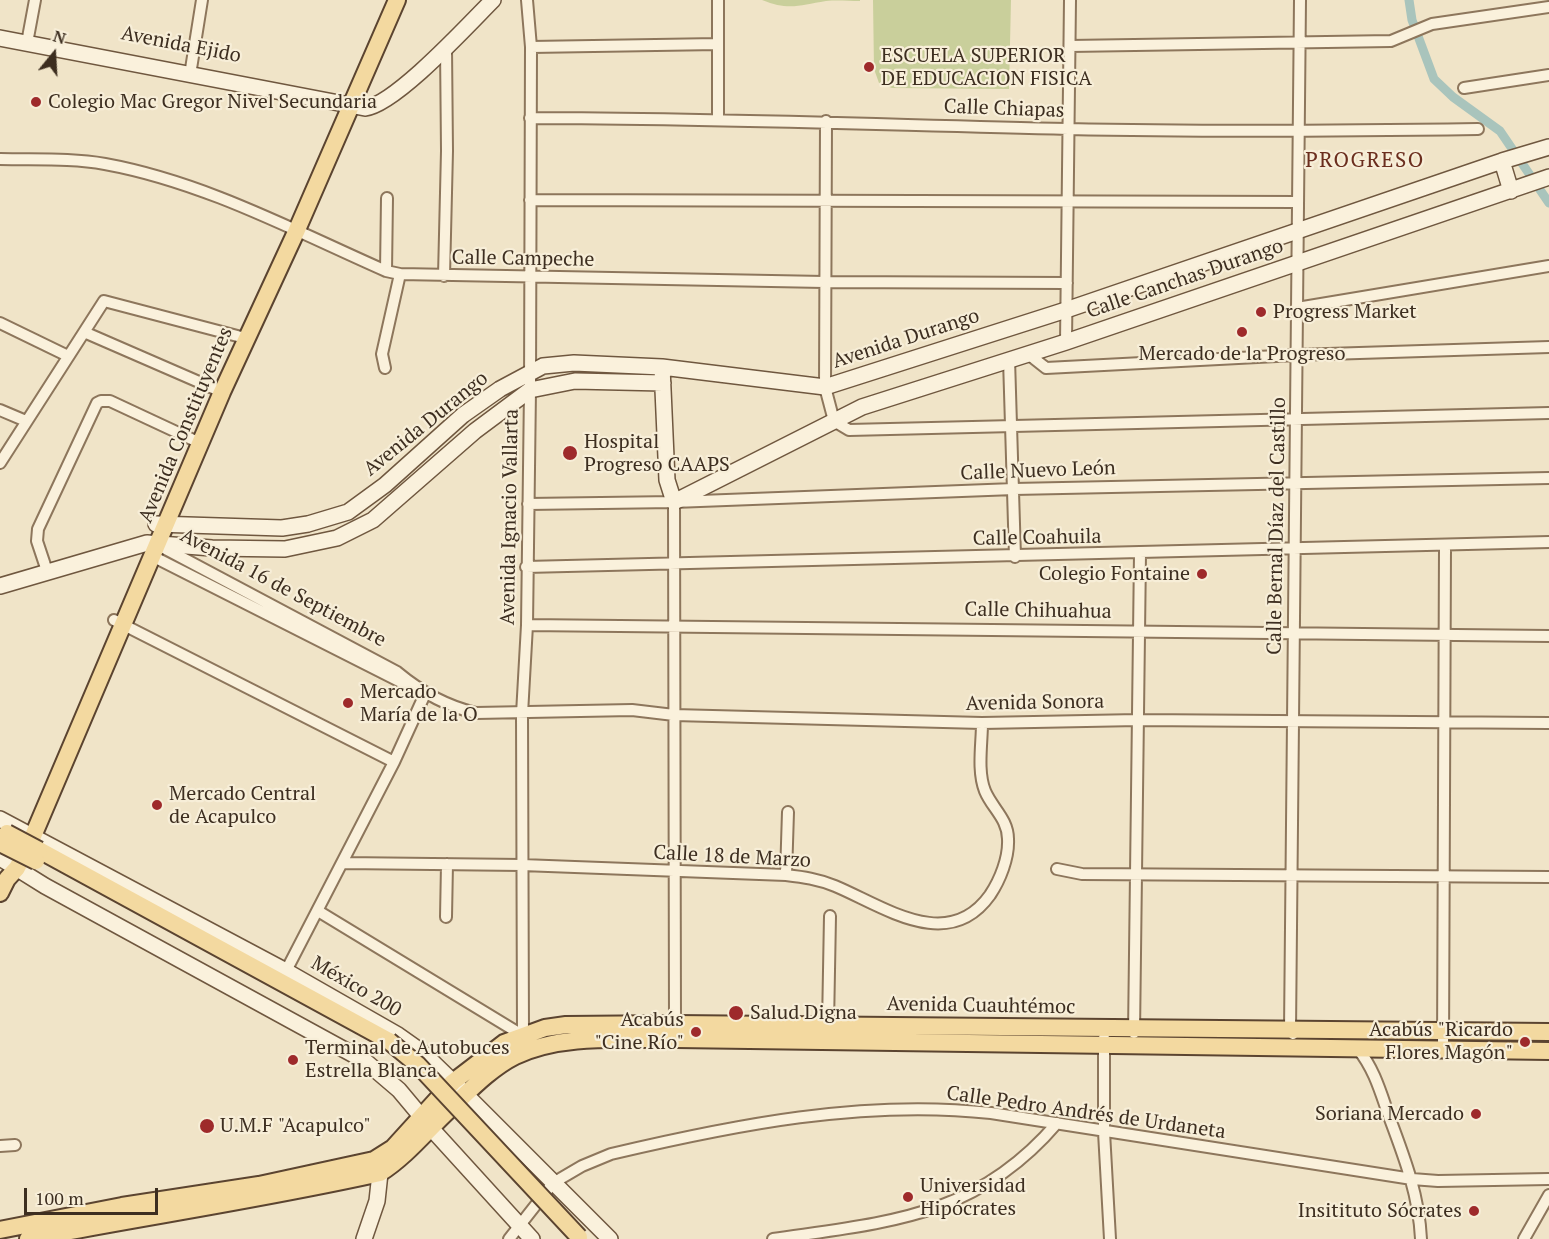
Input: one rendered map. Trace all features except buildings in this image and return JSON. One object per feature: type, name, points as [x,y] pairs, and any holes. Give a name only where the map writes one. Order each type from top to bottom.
[{"type":"main road","name":"Avenida Constituyentes","points":[[352,104],[388,0]]},
{"type":"main road","name":"Avenida Constituyentes","points":[[12,851],[119,622],[241,337],[352,104],[397,0]]},
{"type":"main road","points":[[352,104],[381,104],[446,48],[493,0]]},
{"type":"main road","name":"Avenida Ejido","points":[[0,31],[28,39],[352,104]]},
{"type":"main road","name":"Avenida Ejido","points":[[0,38],[28,39]]},
{"type":"main road","name":"Avenida Durango","points":[[161,524],[282,528],[308,524],[348,512],[385,485],[463,415],[530,371],[556,363],[662,367],[825,387],[1066,310],[1546,148]]},
{"type":"main road","points":[[1509,159],[1511,190]]},
{"type":"main road","name":"Calle Canchas Durango","points":[[834,421],[862,407],[1066,342],[1549,177]]},
{"type":"main road","points":[[662,367],[667,480],[674,502],[834,421]]},
{"type":"main road","points":[[530,390],[575,381],[663,383]]},
{"type":"main road","name":"Avenida Durango","points":[[149,549],[294,548],[314,545],[357,530],[396,502],[475,430],[530,390]]},
{"type":"main road","points":[[348,512],[357,530]]},
{"type":"main road","points":[[211,526],[212,548]]},
{"type":"main road","points":[[0,586],[125,548],[149,549]]},
{"type":"main road","points":[[12,851],[365,1061],[399,1090],[425,1122],[532,1239]]},
{"type":"main road","name":"México 200","points":[[12,851],[286,971],[398,1035],[422,1052],[610,1239]]},
{"type":"main road","name":"México 200","points":[[12,851],[386,1046],[418,1065],[575,1238]]},
{"type":"main road","name":"Avenida Cuauhtémoc","points":[[28,1239],[124,1220],[232,1204],[380,1173],[401,1158],[453,1082],[487,1054],[522,1035],[566,1025],[828,1025],[1104,1037]]},
{"type":"main road","name":"Avenida Cuauhtémoc","points":[[0,1230],[122,1206],[259,1185],[374,1160],[514,1057],[549,1044],[570,1041],[1134,1037],[1290,1030],[1549,1032]]},
{"type":"main road","name":"Avenida Cuauhtémoc","points":[[1134,1037],[1301,1050],[1549,1051]]},
{"type":"main road","points":[[364,1239],[377,1201],[380,1173]]},
{"type":"street","points":[[28,39],[35,0]]},
{"type":"street","points":[[191,72],[202,0]]},
{"type":"street","name":"Avenida Ignacio Vallarta","points":[[522,1035],[522,714],[526,625],[530,390],[531,47],[527,0]]},
{"type":"street","points":[[718,0],[718,118]]},
{"type":"street","points":[[1066,342],[1070,0]]},
{"type":"street","name":"Calle Bernal Díaz del Castillo","points":[[1300,0],[1290,1030],[1301,1050]]},
{"type":"street","points":[[1070,46],[1300,45],[1391,41],[1422,27],[1549,7]]},
{"type":"street","points":[[531,47],[718,44]]},
{"type":"street","points":[[444,276],[447,151],[446,48]]},
{"type":"street","points":[[1464,88],[1549,75]]},
{"type":"street","name":"Calle Chiapas","points":[[530,118],[718,118],[1069,129],[1299,132],[1478,129]]},
{"type":"street","points":[[826,121],[825,387],[834,421],[849,430],[1012,428],[1549,413]]},
{"type":"street","name":"Calle Campeche","points":[[0,159],[78,161],[135,170],[220,198],[387,271],[400,274],[824,282],[1066,283]]},
{"type":"street","points":[[387,198],[387,271]]},
{"type":"street","points":[[530,200],[1298,202]]},
{"type":"street","points":[[1297,308],[1549,266]]},
{"type":"street","points":[[385,368],[382,354],[400,274]]},
{"type":"street","points":[[0,464],[104,301],[241,337]]},
{"type":"street","points":[[0,323],[68,356]]},
{"type":"street","points":[[84,332],[218,390]]},
{"type":"street","points":[[1027,353],[1046,368],[1296,355],[1549,347]]},
{"type":"street","points":[[1009,359],[1015,557]]},
{"type":"street","points":[[47,571],[37,541],[38,530],[97,403],[101,400],[110,401],[196,442]]},
{"type":"street","points":[[0,410],[26,421]]},
{"type":"street","name":"Calle Nuevo León","points":[[528,504],[674,502],[1014,489],[1549,477]]},
{"type":"street","points":[[674,502],[675,1024]]},
{"type":"street","name":"Calle Coahuila","points":[[526,567],[1140,554],[1549,542]]},
{"type":"street","points":[[1443,1050],[1445,546]]},
{"type":"street","name":"Avenida 16 de Septiembre","points":[[149,549],[324,639],[397,672],[421,691],[457,708],[476,713],[522,714]]},
{"type":"street","points":[[1134,1037],[1140,554]]},
{"type":"street","points":[[119,622],[394,762]]},
{"type":"street","name":"Calle Chihuahua","points":[[526,625],[1549,636]]},
{"type":"street","points":[[286,971],[394,762],[421,691]]},
{"type":"street","name":"Avenida Sonora","points":[[522,714],[632,710],[674,715],[982,723],[1138,720],[1549,723]]},
{"type":"street","name":"Calle 18 de Marzo","points":[[343,863],[522,865],[786,875],[813,878],[900,917],[921,922],[944,923],[967,917],[981,907],[994,888],[1006,858],[1008,839],[1002,818],[984,790],[982,723]]},
{"type":"street","points":[[786,875],[788,812]]},
{"type":"street","points":[[446,917],[447,864]]},
{"type":"street","points":[[1056,869],[1082,874],[1290,873],[1549,877]]},
{"type":"street","points":[[318,911],[522,1035]]},
{"type":"street","points":[[828,1025],[830,916]]},
{"type":"street","points":[[1104,1037],[1104,1132],[1110,1239]]},
{"type":"street","points":[[1358,1049],[1371,1066],[1412,1179],[1417,1199],[1421,1239]]},
{"type":"street","name":"Calle Pedro Andrés de Urdaneta","points":[[509,1239],[553,1183],[582,1166],[610,1154],[800,1117],[856,1112],[952,1109],[1057,1123],[1412,1179],[1438,1181],[1549,1179]]},
{"type":"street","points":[[773,1239],[916,1216],[947,1206],[985,1187],[1016,1166],[1057,1123]]},
{"type":"street","points":[[0,1146],[15,1145]]},
{"type":"street","points":[[1524,1239],[1549,1195]]},
{"type":"green space","points":[[762,0],[860,1],[826,1],[787,6]]},
{"type":"green space","points":[[873,0],[1011,0],[1009,89],[892,88],[879,83],[874,69]]},
{"type":"waterway","points":[[1409,0],[1412,20],[1434,79],[1453,97],[1500,131],[1549,203]]},
{"type":"place","name":"ESCUELA SUPERIOR DE EDUCACION FISICA","points":[[869,67]]},
{"type":"place","name":"Colegio Mac Gregor Nivel Secundaria","points":[[36,102]]},
{"type":"place","name":"Progress Market","points":[[1261,312]]},
{"type":"place","name":"Mercado de la Progreso","points":[[1242,332]]},
{"type":"place","name":"Hospital Progreso CAAPS","points":[[570,453]]},
{"type":"place","name":"Colegio Fontaine","points":[[1202,574]]},
{"type":"place","name":"Mercado María de la O","points":[[348,703]]},
{"type":"place","name":"Mercado Central de Acapulco","points":[[157,805]]},
{"type":"place","name":"Salud Digna","points":[[736,1013]]},
{"type":"place","name":"Acabús \"Cine Río\"","points":[[696,1032]]},
{"type":"place","name":"Acabús \"Ricardo Flores Magón\"","points":[[1525,1042]]},
{"type":"place","name":"Terminal de Autobuces Estrella Blanca","points":[[293,1060]]},
{"type":"place","name":"Soriana Mercado","points":[[1476,1114]]},
{"type":"place","name":"U.M.F \"Acapulco\"","points":[[207,1126]]},
{"type":"place","name":"Universidad Hipócrates","points":[[908,1197]]},
{"type":"place","name":"Insitituto Sócrates","points":[[1474,1211]]},
{"type":"district","name":"PROGRESO","points":[[1365,161]]}]
